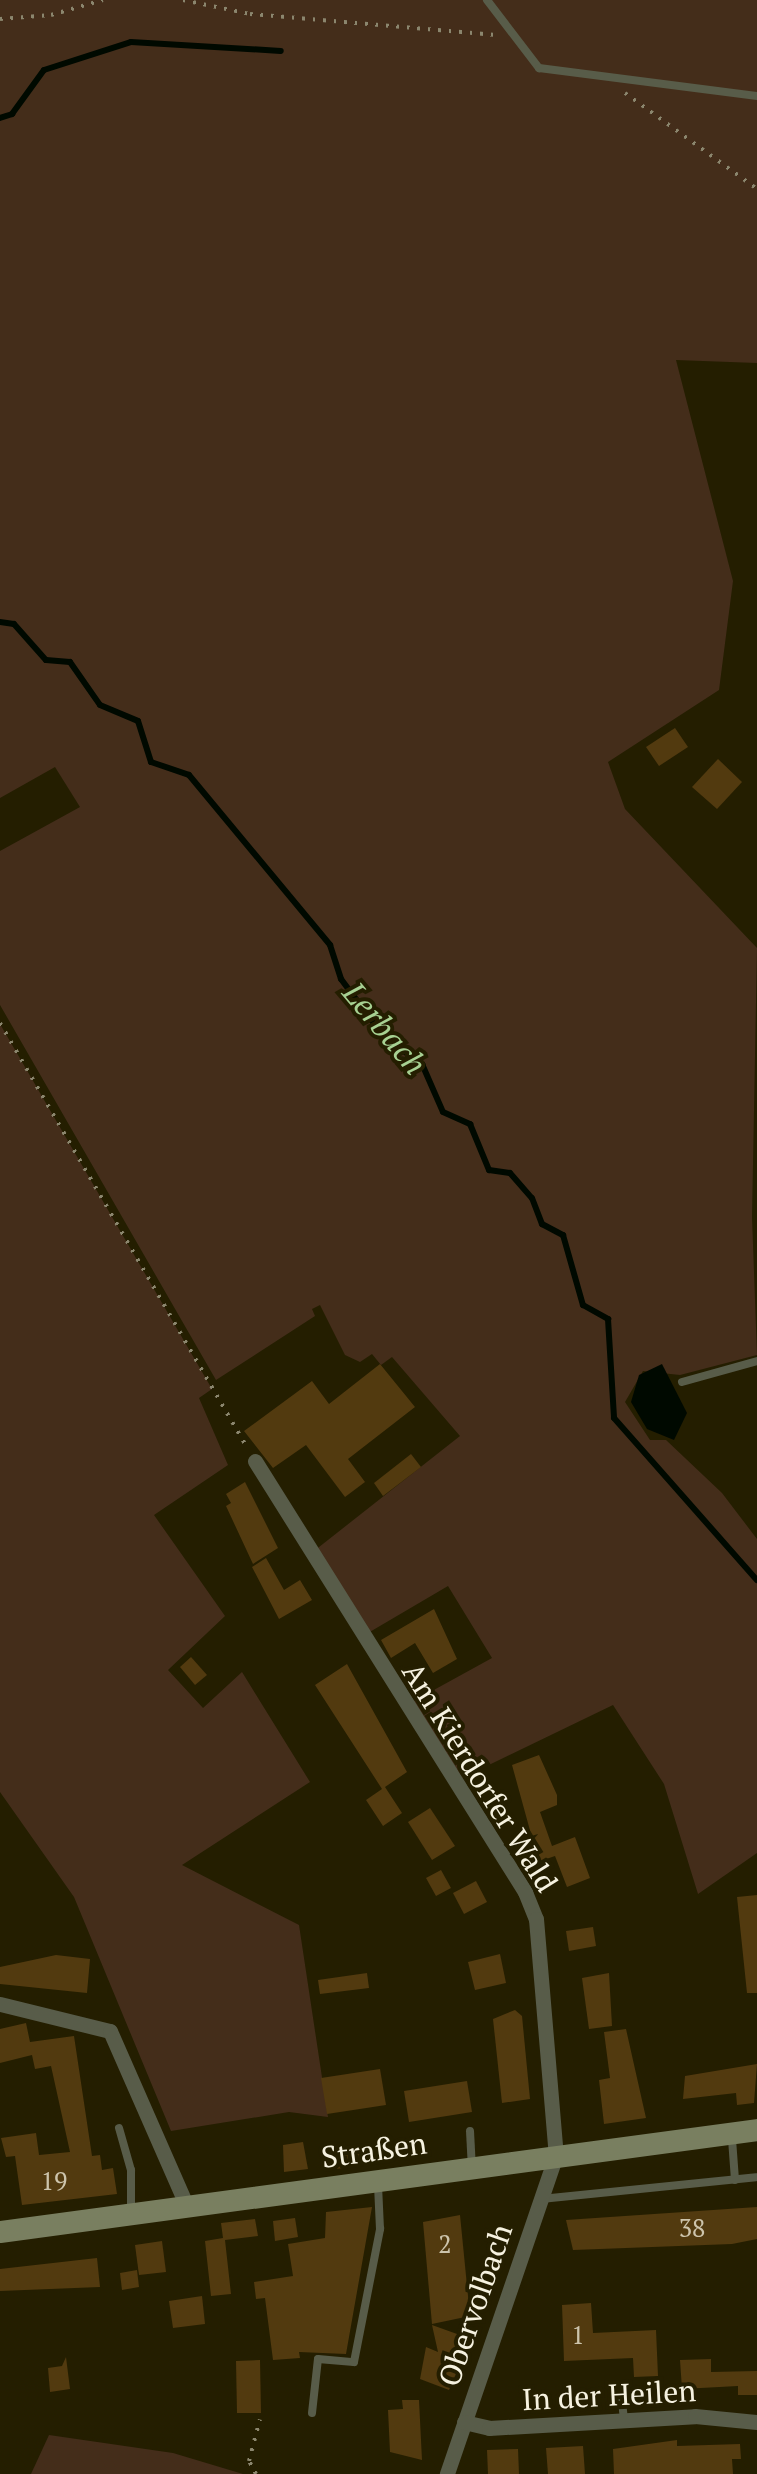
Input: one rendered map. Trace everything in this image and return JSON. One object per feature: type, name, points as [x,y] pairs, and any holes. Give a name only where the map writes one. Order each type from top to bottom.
[{"type":"main road","name":"Straßen","points":[[0,2232],[757,2130]]},
{"type":"street","name":"Am Kierdorfer Wald","points":[[255,1461],[525,1892],[536,1919],[556,2155]]},
{"type":"street","points":[[0,2004],[110,2031],[187,2206]]},
{"type":"street","name":"Obervolbach","points":[[447,2474],[556,2155]]},
{"type":"street","name":"In der Heilen","points":[[464,2422],[489,2428],[694,2416],[757,2422]]},
{"type":"lane","points":[[487,0],[510,36],[539,68],[757,96]]},
{"type":"lane","points":[[682,1382],[757,1362]]},
{"type":"lane","points":[[119,2128],[132,2170],[131,2214]]},
{"type":"lane","points":[[470,2131],[472,2166]]},
{"type":"lane","points":[[732,2133],[735,2180]]},
{"type":"lane","points":[[540,2200],[756,2178]]},
{"type":"lane","points":[[312,2413],[318,2359],[354,2362],[380,2228],[378,2180]]},
{"type":"lane","points":[[622,2401],[624,2423]]},
{"type":"path","points":[[0,18],[51,16],[103,0]]},
{"type":"path","points":[[183,0],[250,14],[510,36]]},
{"type":"path","points":[[620,90],[651,106],[757,189]]},
{"type":"path","points":[[0,1022],[255,1461]]},
{"type":"path","points":[[256,2474],[249,2462],[260,2419]]},
{"type":"shaded area","points":[[0,0],[757,0],[757,363],[676,360],[733,581],[719,690],[608,762],[625,809],[757,948],[752,1217],[757,1355],[680,1375],[643,1371],[625,1402],[650,1440],[666,1440],[722,1493],[757,1539],[757,1853],[698,1894],[664,1784],[613,1705],[462,1778],[412,1702],[492,1658],[448,1586],[368,1633],[314,1551],[460,1436],[392,1357],[381,1365],[372,1354],[360,1362],[345,1355],[320,1305],[312,1309],[315,1316],[216,1380],[0,1005],[0,851],[80,807],[55,767],[0,798]]},
{"type":"shaded area","points":[[0,1024],[212,1389],[199,1398],[228,1465],[154,1515],[225,1616],[168,1670],[203,1708],[242,1672],[310,1782],[182,1865],[299,1925],[328,2117],[289,2112],[171,2131],[74,1897],[0,1792]]},
{"type":"shaded area","points":[[662,1364],[687,1413],[674,1440],[647,1429],[631,1402],[639,1375]]},
{"type":"shaded area","points":[[49,2435],[173,2453],[243,2474],[31,2474]]},
{"type":"building","points":[[675,728],[688,747],[659,766],[646,747]]},
{"type":"building","points":[[718,759],[742,782],[717,809],[692,787]]},
{"type":"building","points":[[380,1364],[415,1407],[348,1459],[365,1482],[345,1497],[306,1445],[273,1468],[244,1431],[312,1381],[329,1404]]},
{"type":"building","points":[[411,1454],[421,1467],[383,1496],[374,1483]]},
{"type":"building","points":[[245,1482],[278,1548],[253,1564],[226,1506],[231,1503],[226,1494]]},
{"type":"building","points":[[266,1558],[284,1590],[300,1580],[312,1600],[279,1619],[252,1567]]},
{"type":"building","points":[[434,1609],[457,1659],[433,1673],[415,1643],[391,1658],[381,1640]]},
{"type":"building","points":[[191,1657],[207,1675],[195,1685],[180,1667]]},
{"type":"building","points":[[347,1664],[407,1772],[385,1787],[402,1813],[383,1826],[366,1800],[382,1789],[315,1685]]},
{"type":"building","points":[[539,1755],[557,1795],[557,1805],[540,1812],[552,1846],[575,1837],[590,1878],[567,1887],[555,1856],[523,1867],[515,1851],[534,1845],[512,1765]]},
{"type":"building","points":[[430,1808],[455,1846],[432,1860],[408,1822]]},
{"type":"building","points":[[441,1870],[451,1888],[436,1896],[426,1878]]},
{"type":"building","points":[[476,1881],[487,1902],[464,1914],[453,1893]]},
{"type":"building","points":[[757,1895],[757,1993],[747,1993],[737,1897]]},
{"type":"building","points":[[593,1927],[596,1946],[569,1951],[566,1931]]},
{"type":"building","points":[[500,1954],[506,1983],[475,1990],[468,1962]]},
{"type":"building","points":[[56,1955],[90,1959],[87,1993],[0,1984],[0,1967]]},
{"type":"building","points":[[367,1973],[369,1988],[320,1994],[318,1980]]},
{"type":"building","points":[[609,1973],[612,2026],[589,2029],[582,1978]]},
{"type":"building","points":[[515,2010],[522,2016],[530,2099],[502,2103],[493,2019]]},
{"type":"building","points":[[26,2023],[30,2042],[74,2036],[92,2156],[100,2155],[102,2170],[113,2168],[117,2194],[22,2205],[15,2156],[6,2157],[1,2138],[36,2133],[39,2155],[70,2152],[51,2066],[35,2069],[32,2055],[0,2063],[0,2029]]},
{"type":"building","points":[[626,2029],[646,2118],[604,2124],[599,2080],[610,2078],[604,2032]]},
{"type":"building","points":[[757,2064],[754,2103],[737,2105],[736,2093],[683,2099],[685,2076]]},
{"type":"building","points":[[380,2069],[386,2105],[327,2114],[321,2078]]},
{"type":"building","points":[[467,2081],[472,2112],[409,2122],[404,2091]]},
{"type":"building","points":[[303,2142],[308,2169],[284,2172],[283,2145]]},
{"type":"building","points":[[385,2142],[388,2161],[336,2169],[333,2151]]},
{"type":"building","points":[[372,2207],[346,2354],[299,2352],[300,2358],[273,2360],[265,2298],[256,2299],[254,2282],[293,2276],[288,2244],[325,2238],[326,2212]]},
{"type":"building","points":[[757,2207],[757,2239],[732,2244],[573,2250],[566,2220]]},
{"type":"building","points":[[460,2215],[470,2316],[432,2324],[423,2222]]},
{"type":"building","points":[[295,2218],[298,2237],[275,2241],[273,2221]]},
{"type":"building","points":[[255,2219],[258,2236],[225,2240],[231,2294],[211,2296],[205,2241],[223,2238],[221,2223]]},
{"type":"building","points":[[162,2241],[166,2272],[139,2275],[135,2245]]},
{"type":"building","points":[[97,2258],[100,2287],[0,2291],[0,2269]]},
{"type":"building","points":[[137,2270],[139,2287],[122,2290],[120,2273]]},
{"type":"building","points":[[202,2296],[205,2324],[173,2328],[169,2301]]},
{"type":"building","points":[[591,2303],[593,2333],[656,2330],[658,2376],[634,2377],[633,2358],[564,2361],[562,2305]]},
{"type":"building","points":[[432,2325],[471,2339],[449,2390],[420,2379],[426,2347],[438,2352]]},
{"type":"building","points":[[66,2357],[70,2389],[50,2392],[48,2368],[62,2366]]},
{"type":"building","points":[[711,2359],[711,2372],[757,2371],[757,2395],[738,2395],[738,2386],[682,2389],[680,2360]]},
{"type":"building","points":[[260,2360],[261,2413],[237,2413],[236,2361]]},
{"type":"building","points":[[402,2400],[419,2400],[422,2460],[390,2452],[388,2410],[403,2409]]},
{"type":"building","points":[[677,2440],[677,2446],[740,2444],[741,2459],[732,2459],[733,2474],[614,2474],[613,2449]]},
{"type":"building","points":[[583,2446],[585,2474],[548,2474],[546,2448]]},
{"type":"building","points":[[518,2449],[519,2474],[488,2474],[487,2450]]},
{"type":"waterway","points":[[0,118],[12,114],[44,70],[131,42],[281,51]]},
{"type":"waterway","name":"Lerbach","points":[[0,622],[14,624],[46,660],[70,662],[100,705],[138,721],[151,762],[189,775],[330,945],[341,979],[384,1037],[422,1064],[443,1112],[470,1124],[489,1170],[510,1173],[532,1198],[542,1224],[563,1235],[583,1305],[608,1319],[614,1418],[757,1580]]}]
